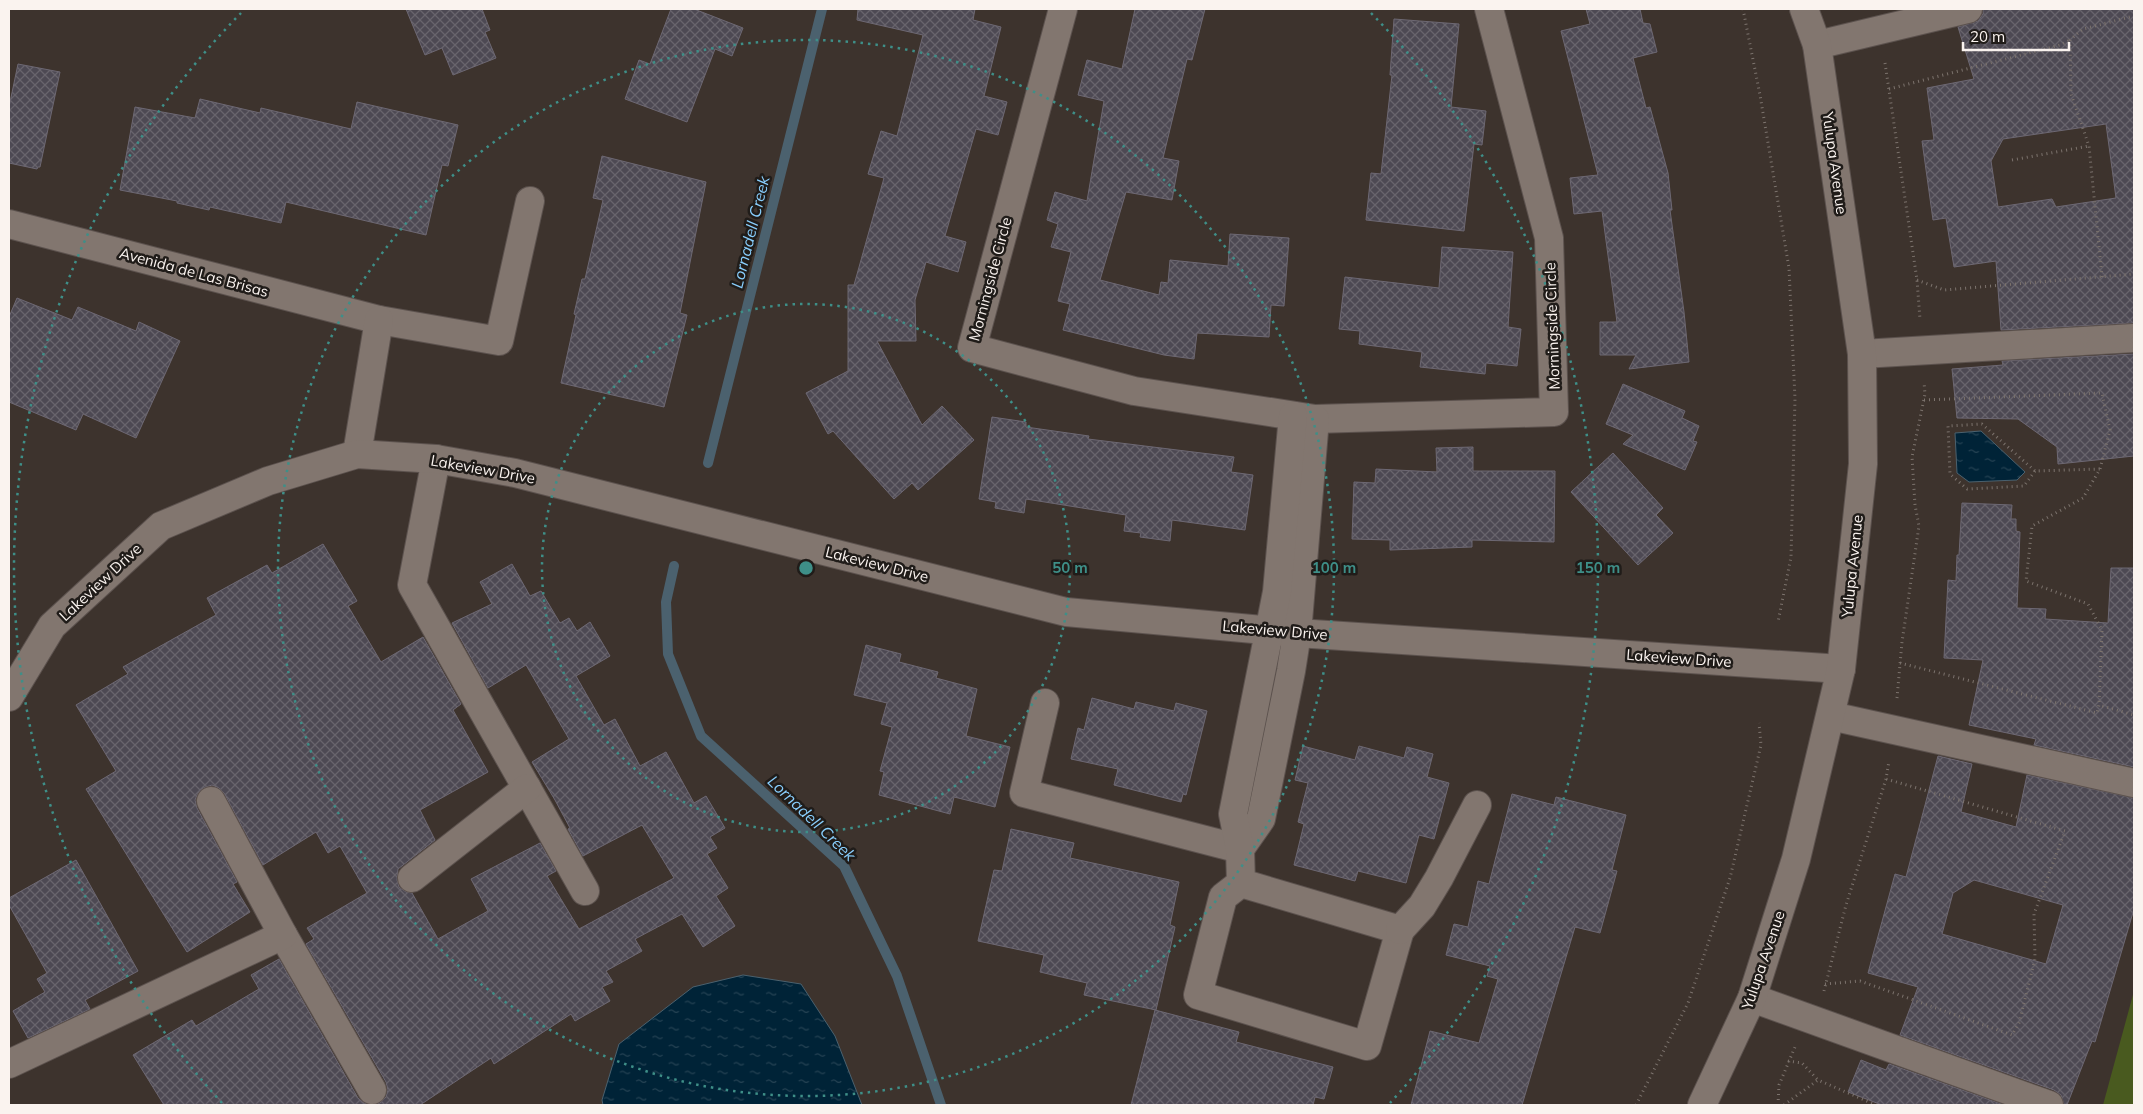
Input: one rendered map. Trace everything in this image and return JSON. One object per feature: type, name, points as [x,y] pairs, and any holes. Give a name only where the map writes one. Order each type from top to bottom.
[{"type":"street","name":"Morningside Circle","points":[[1062,9],[972,348],[1134,391],[1304,417],[1554,412],[1549,238],[1489,9]]},
{"type":"street","name":"Yulupa Avenue","points":[[1702,1105],[1752,998],[1796,859],[1841,669],[1863,464],[1862,354],[1817,45],[1804,9]]},
{"type":"street","points":[[1817,45],[1968,9]]},
{"type":"street","name":"Avenida de Las Brisas","points":[[9,224],[379,320],[499,341],[530,201]]},
{"type":"street","points":[[357,454],[379,320]]},
{"type":"street","points":[[1862,354],[2134,338]]},
{"type":"street","points":[[1241,883],[1240,849],[1233,814],[1277,592],[1304,417]]},
{"type":"street","points":[[1240,849],[1261,819],[1297,633],[1304,417]]},
{"type":"street","name":"Lakeview Drive","points":[[9,697],[52,626],[161,526],[268,481],[357,454],[436,459],[515,473],[1066,612],[1297,633],[1841,669]]},
{"type":"street","points":[[436,459],[412,585],[585,891]]},
{"type":"street","points":[[1045,703],[1024,793],[1240,849]]},
{"type":"street","points":[[1831,716],[2134,783]]},
{"type":"street","points":[[412,878],[527,788]]},
{"type":"street","points":[[211,801],[283,936],[372,1090]]},
{"type":"street","points":[[1241,883],[1223,897],[1198,995],[1367,1046],[1400,930],[1422,906],[1440,878],[1477,805]]},
{"type":"street","points":[[1241,883],[1400,930]]},
{"type":"street","points":[[9,1064],[283,936]]},
{"type":"street","points":[[1752,998],[2048,1105]]},
{"type":"path","points":[[1743,9],[1760,95],[1788,268],[1795,399],[1791,557],[1778,622]]},
{"type":"path","points":[[1890,90],[2060,44],[2072,38],[2083,29],[2134,16]]},
{"type":"path","points":[[2072,38],[2070,40],[2071,94],[2089,146],[2102,277]]},
{"type":"path","points":[[2012,160],[2089,146]]},
{"type":"path","points":[[1917,280],[1944,290],[2134,274]]},
{"type":"path","points":[[1900,663],[2097,713],[2099,705],[2102,630],[2088,604],[2026,581],[2032,526],[2083,498],[2100,468],[2110,430],[2102,393],[1924,400]]},
{"type":"path","points":[[2035,471],[2024,486],[1967,489],[1950,474],[1948,426],[1982,424],[2035,471],[2100,468]]},
{"type":"path","points":[[2099,705],[2134,715]]},
{"type":"path","points":[[1636,1105],[1688,1003],[1730,878],[1761,745],[1759,723]]},
{"type":"path","points":[[1826,984],[1860,980],[2012,1035],[2019,1023],[2035,959],[2034,914],[2065,831],[1886,779]]},
{"type":"path","points":[[1788,1061],[1802,1063],[1818,1080],[1876,1105]]},
{"type":"path","points":[[1784,1105],[1818,1080]]},
{"type":"green space","points":[[2134,991],[2134,1105],[2103,1105]]},
{"type":"water","points":[[1981,431],[2025,472],[2017,480],[1969,482],[1957,473],[1955,433]]},
{"type":"water","points":[[743,975],[801,984],[835,1036],[862,1105],[603,1105],[602,1100],[619,1044],[693,987]]},
{"type":"building","points":[[406,9],[482,9],[490,30],[485,32],[496,58],[453,75],[442,48],[425,55]]},
{"type":"building","points":[[671,9],[694,9],[743,28],[732,56],[715,49],[687,122],[625,99],[639,60],[650,64]]},
{"type":"building","points":[[858,9],[975,9],[973,20],[1001,27],[984,96],[1007,102],[998,135],[976,129],[945,236],[966,242],[958,272],[926,262],[915,300],[916,341],[877,341],[922,425],[942,406],[974,440],[918,490],[912,483],[894,499],[833,431],[828,434],[806,393],[848,371],[848,285],[854,285],[884,178],[868,174],[881,131],[897,136],[923,35],[857,20]]},
{"type":"building","points":[[1135,9],[1205,9],[1192,60],[1187,59],[1163,158],[1179,161],[1172,200],[1126,192],[1100,280],[1159,295],[1161,282],[1168,283],[1170,260],[1228,266],[1230,234],[1289,238],[1284,306],[1271,305],[1269,337],[1197,333],[1194,359],[1164,355],[1063,330],[1070,304],[1058,301],[1071,252],[1051,247],[1058,224],[1047,220],[1055,192],[1087,201],[1104,101],[1078,95],[1087,60],[1122,69]]},
{"type":"building","points":[[1586,9],[1640,9],[1643,23],[1650,24],[1657,52],[1633,58],[1646,108],[1650,107],[1668,173],[1672,210],[1670,210],[1689,362],[1629,369],[1636,355],[1600,355],[1600,322],[1617,322],[1602,211],[1574,214],[1570,178],[1598,175],[1561,31],[1590,24]]},
{"type":"building","points":[[1983,9],[2134,9],[2134,323],[2001,330],[1996,261],[1954,267],[1946,218],[1933,220],[1922,141],[1934,140],[1927,88],[1974,79],[1958,27],[1978,21],[1983,14]],"holes":[[[2106,124],[2116,198],[2056,207],[2052,199],[1998,207],[1991,161],[2003,139]]]},
{"type":"building","points":[[1394,19],[1459,24],[1451,107],[1486,111],[1482,145],[1474,144],[1464,231],[1366,220],[1371,173],[1381,174],[1392,75],[1390,75]]},
{"type":"building","points":[[18,64],[60,72],[40,167],[37,169],[9,163],[9,107]]},
{"type":"building","points":[[200,99],[260,113],[261,108],[351,129],[357,102],[458,125],[448,166],[442,165],[426,235],[286,202],[281,223],[210,207],[209,210],[177,203],[177,201],[120,190],[135,107],[195,118]]},
{"type":"building","points":[[602,156],[706,182],[680,313],[687,315],[664,407],[561,383],[582,279],[585,279],[603,200],[593,198]]},
{"type":"building","points":[[1442,247],[1513,252],[1508,327],[1521,329],[1517,366],[1486,363],[1485,374],[1420,367],[1422,352],[1359,344],[1360,331],[1339,329],[1345,277],[1439,288]]},
{"type":"building","points":[[17,298],[72,320],[78,307],[136,331],[139,322],[180,341],[136,438],[83,414],[76,430],[9,402],[9,317]]},
{"type":"building","points":[[2134,354],[2134,456],[2058,464],[2057,447],[2018,419],[1957,418],[1952,369],[2003,365],[2002,361]]},
{"type":"building","points":[[1623,384],[1685,411],[1682,418],[1699,426],[1693,441],[1697,442],[1685,470],[1623,444],[1633,435],[1606,424]]},
{"type":"building","points":[[992,417],[1026,422],[1026,427],[1089,436],[1088,439],[1234,457],[1231,472],[1253,475],[1245,530],[1172,520],[1170,541],[1140,537],[1141,533],[1124,531],[1126,515],[1026,499],[1024,513],[995,508],[996,502],[979,499]]},
{"type":"building","points":[[1473,447],[1473,471],[1555,471],[1554,542],[1472,540],[1472,547],[1390,550],[1390,540],[1352,539],[1354,482],[1375,483],[1376,469],[1437,472],[1436,448]]},
{"type":"building","points":[[1613,453],[1663,508],[1656,515],[1673,533],[1638,565],[1571,492]]},
{"type":"building","points":[[1962,503],[2012,505],[2011,519],[2016,519],[2016,531],[2020,532],[2017,608],[2046,609],[2045,619],[2108,623],[2111,568],[2134,568],[2134,767],[2034,745],[2036,739],[1969,725],[1983,660],[1944,658],[1948,580],[1956,581]]},
{"type":"building","points":[[323,544],[357,601],[348,606],[381,662],[423,637],[461,704],[453,710],[488,772],[420,810],[435,840],[398,869],[397,880],[399,887],[406,892],[412,893],[438,939],[488,911],[471,879],[540,843],[556,871],[547,876],[579,929],[674,878],[642,825],[583,856],[555,800],[532,762],[569,739],[526,665],[488,688],[452,623],[492,604],[480,582],[512,564],[530,596],[541,591],[560,623],[569,618],[577,631],[590,622],[610,656],[576,676],[604,725],[615,719],[640,766],[666,752],[694,803],[706,796],[725,828],[710,837],[717,848],[707,854],[728,888],[716,896],[735,926],[703,947],[682,914],[635,939],[642,951],[606,971],[613,982],[602,987],[610,1001],[575,1021],[571,1014],[494,1064],[491,1058],[420,1105],[374,1105],[380,1103],[386,1097],[388,1090],[386,1082],[306,944],[314,939],[307,928],[367,893],[340,846],[328,853],[316,832],[263,865],[224,793],[212,785],[203,788],[195,800],[197,808],[237,882],[233,884],[250,912],[187,952],[86,789],[116,771],[76,705],[128,674],[123,667],[216,615],[207,598],[267,565],[272,573]]},
{"type":"building","points":[[866,645],[901,654],[899,662],[938,672],[936,678],[977,689],[966,736],[1010,747],[995,807],[954,797],[950,814],[879,795],[884,772],[880,771],[892,727],[881,724],[887,703],[854,695]]},
{"type":"building","points":[[1092,698],[1134,709],[1136,702],[1174,711],[1176,703],[1207,711],[1186,795],[1183,794],[1181,802],[1114,785],[1118,769],[1071,759],[1078,728],[1084,730]]},
{"type":"building","points":[[1303,746],[1355,760],[1359,746],[1404,758],[1407,747],[1433,754],[1427,777],[1449,783],[1434,839],[1419,835],[1406,883],[1358,871],[1355,881],[1294,865],[1304,824],[1298,822],[1308,783],[1295,780]]},
{"type":"building","points":[[1938,756],[1972,764],[1961,812],[2016,827],[2027,775],[2134,798],[2134,909],[2095,1042],[2092,1041],[2067,1105],[2064,1105],[2061,1095],[2054,1090],[1900,1035],[1918,987],[1868,973],[1895,874],[1906,877]],"holes":[[[1974,880],[2063,905],[2046,964],[1942,934],[1953,893]]]},
{"type":"building","points":[[1512,794],[1554,805],[1556,797],[1626,815],[1612,870],[1617,871],[1600,933],[1575,927],[1522,1105],[1411,1105],[1430,1031],[1479,1043],[1498,979],[1487,976],[1490,966],[1446,955],[1454,924],[1468,927],[1478,881],[1489,884]]},
{"type":"building","points":[[1011,829],[1074,843],[1070,858],[1179,882],[1170,925],[1175,927],[1156,1010],[1084,995],[1087,983],[1040,972],[1044,955],[978,941],[994,870],[1002,871]]},
{"type":"building","points":[[76,860],[138,971],[85,1000],[90,1009],[28,1038],[13,1011],[45,992],[37,979],[47,973],[9,905],[9,898]]},
{"type":"building","points":[[279,959],[358,1098],[370,1105],[164,1105],[133,1055],[192,1020],[196,1026],[259,989],[251,975]]},
{"type":"building","points":[[1155,1010],[1239,1032],[1236,1042],[1333,1067],[1324,1099],[1315,1097],[1313,1105],[1131,1105]]},
{"type":"building","points":[[1861,1060],[1886,1070],[1889,1064],[2004,1105],[1882,1105],[1848,1092]]},
{"type":"waterway","name":"Lornadell Creek","points":[[708,463],[822,9]]},
{"type":"waterway","name":"Lornadell Creek","points":[[674,566],[666,602],[668,654],[701,736],[844,866],[897,976],[941,1105]]}]
